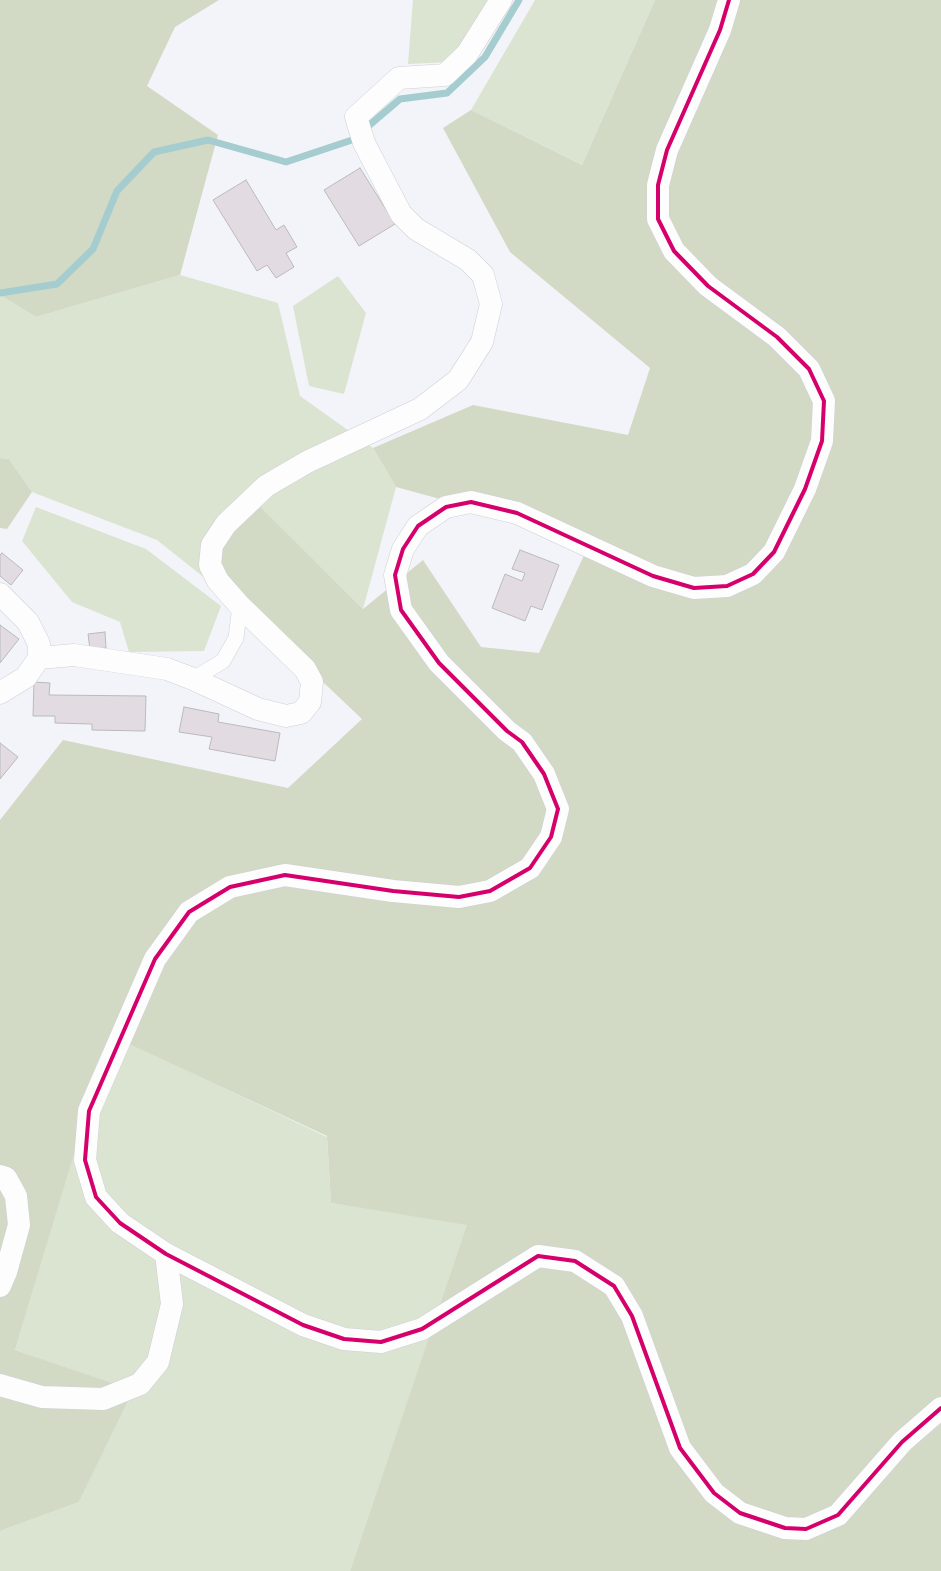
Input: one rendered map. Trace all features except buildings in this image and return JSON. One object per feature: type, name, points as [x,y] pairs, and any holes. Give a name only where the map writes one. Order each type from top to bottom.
[{"type":"street","points":[[39,658],[74,655],[167,669],[193,679],[258,709],[286,716],[301,713],[310,702],[312,682],[305,668],[240,606],[218,581],[210,565],[212,545],[226,524],[266,486],[307,462],[420,409],[458,380],[482,342],[491,304],[483,275],[468,260],[416,229],[402,214],[360,133],[356,117],[399,78],[445,75],[467,54],[501,0]]},
{"type":"street","points":[[729,0],[720,30],[667,150],[658,185],[658,219],[674,251],[708,286],[777,337],[809,369],[824,401],[822,441],[805,489],[774,552],[753,574],[727,586],[694,588],[653,576],[517,513],[471,502],[446,507],[418,526],[403,549],[395,575],[401,610],[439,663],[506,731],[522,742],[544,774],[558,809],[550,837],[530,868],[490,891],[459,897],[392,891],[285,875],[230,887],[189,912],[155,959],[89,1111],[85,1160],[96,1197],[120,1223],[166,1254],[303,1325],[344,1339],[381,1342],[422,1329],[538,1256],[575,1261],[614,1286],[632,1316],[680,1448],[714,1492],[740,1513],[785,1528],[806,1529],[838,1516],[902,1442],[941,1408]]},
{"type":"street","points":[[0,594],[28,622],[39,644],[39,658],[26,677],[0,693]]},
{"type":"street","points":[[0,1176],[6,1178],[16,1196],[19,1225],[6,1272],[0,1286]]},
{"type":"street","points":[[0,1385],[42,1397],[103,1399],[140,1384],[158,1362],[172,1304],[166,1254]]},
{"type":"lane","points":[[193,679],[223,661],[236,638],[240,606]]},
{"type":"green space","points":[[0,0],[219,0],[175,27],[147,86],[218,135],[180,275],[36,317],[0,295]]},
{"type":"green space","points":[[413,0],[493,0],[451,62],[408,64]]},
{"type":"green space","points":[[535,0],[655,0],[582,165],[471,110]]},
{"type":"green space","points":[[655,0],[941,0],[941,1571],[350,1571],[467,1225],[331,1203],[327,1136],[110,1035],[15,1350],[133,1390],[79,1502],[0,1531],[0,820],[63,740],[288,788],[362,719],[233,597],[217,551],[254,501],[363,609],[423,560],[481,647],[539,653],[591,540],[396,487],[373,448],[473,405],[628,435],[650,368],[510,252],[443,128],[471,110],[582,165]]},
{"type":"green space","points":[[180,275],[278,303],[300,396],[373,448],[396,487],[363,609],[254,502],[240,606],[157,540],[32,492],[9,459],[0,458],[0,295],[36,317]]},
{"type":"green space","points":[[338,276],[366,313],[344,394],[309,386],[293,306]]},
{"type":"green space","points":[[0,458],[9,459],[32,492],[7,529],[0,528]]},
{"type":"green space","points":[[36,507],[146,549],[221,606],[204,651],[129,652],[120,622],[72,602],[22,541]]},
{"type":"green space","points":[[110,1034],[327,1137],[331,1203],[468,1224],[350,1571],[0,1571],[0,1531],[79,1502],[132,1390],[15,1350]]},
{"type":"waterway","points":[[0,293],[57,284],[93,249],[117,191],[154,152],[208,140],[286,162],[352,140],[400,99],[447,93],[485,57],[519,0]]},
{"type":"cycle path","points":[[729,0],[720,30],[667,150],[658,185],[658,219],[674,251],[708,286],[777,337],[809,369],[824,401],[822,441],[805,489],[774,552],[753,574],[727,586],[694,588],[653,576],[517,513],[471,502],[446,507],[418,526],[403,549],[395,575],[401,610],[439,663],[507,731],[522,742],[544,774],[558,809],[551,837],[530,868],[490,891],[459,897],[393,891],[285,875],[230,887],[189,912],[155,959],[89,1111],[85,1160],[96,1197],[120,1223],[166,1254],[303,1325],[344,1339],[381,1342],[422,1329],[538,1256],[575,1261],[614,1286],[632,1316],[680,1448],[714,1493],[740,1513],[785,1528],[806,1529],[838,1515],[902,1442],[941,1408]]}]
